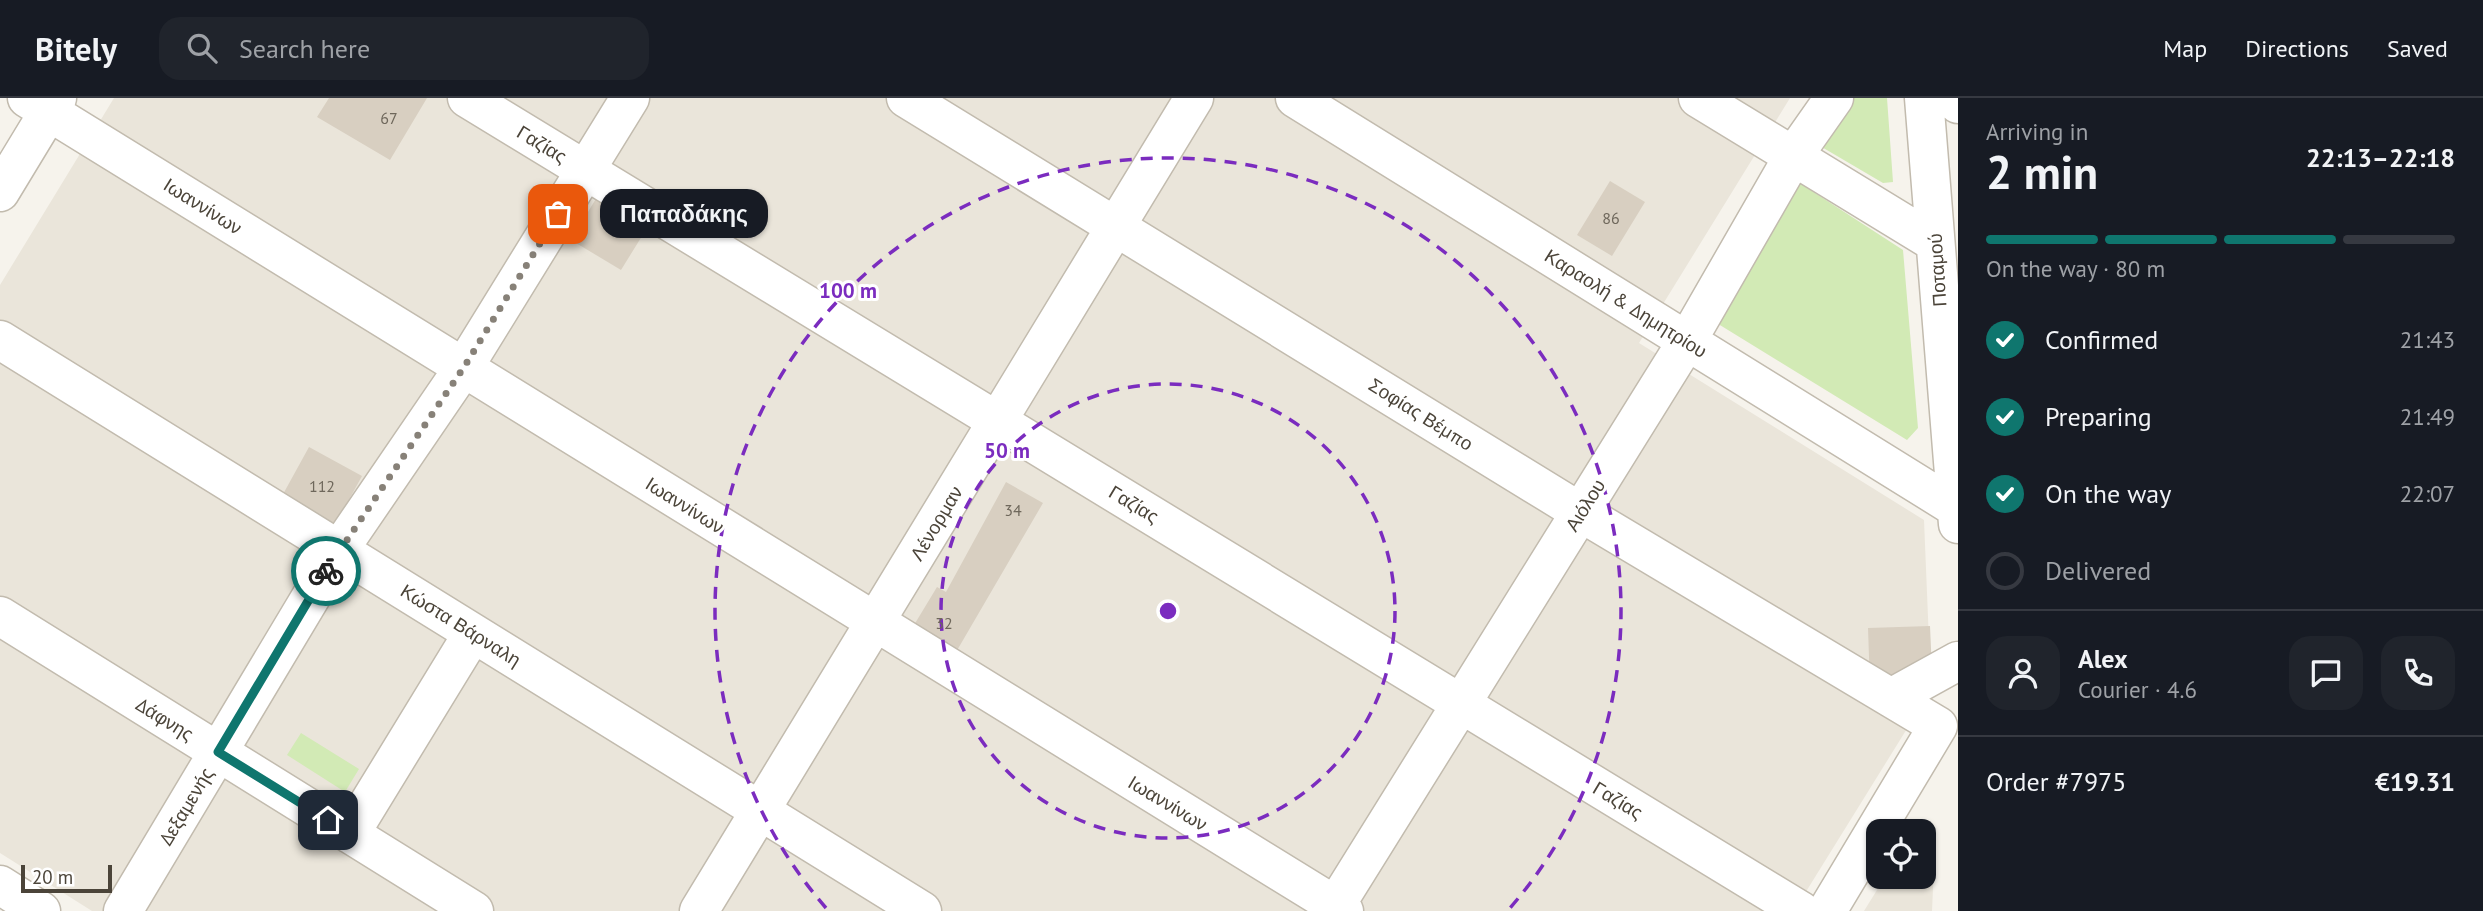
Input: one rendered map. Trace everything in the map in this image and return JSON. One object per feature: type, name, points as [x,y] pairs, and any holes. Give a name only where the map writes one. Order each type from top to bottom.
[{"type":"street","name":"Γαζίας","points":[[467,98],[1801,911]]},
{"type":"street","name":"Δεξαμενής","points":[[123,911],[339,550],[464,367],[630,98]]},
{"type":"street","name":"Σοφίας Βέμπο","points":[[906,98],[1580,512],[1891,698],[1948,726]]},
{"type":"street","name":"Λένορμαν","points":[[699,911],[1194,98]]},
{"type":"street","name":"Καραολή & Δημητρίου","points":[[1294,98],[1687,341],[1957,514]]},
{"type":"street","points":[[1698,98],[1934,242]]},
{"type":"street","name":"Αιόλου","points":[[1337,909],[1687,341],[1794,155],[1834,98]]},
{"type":"street","name":"Ποταμού","points":[[1924,98],[1957,514]]},
{"type":"street","points":[[1958,98],[1958,104]]},
{"type":"street","points":[[0,192],[44,102]]},
{"type":"street","name":"Ιωαννίνων","points":[[44,102],[464,367],[1337,909]]},
{"type":"street","name":"Κώστα Βάρναλη","points":[[0,340],[922,911]]},
{"type":"street","name":"Δάφνης","points":[[0,616],[474,911]]},
{"type":"street","points":[[350,834],[474,633]]},
{"type":"street","points":[[1891,698],[1958,661]]},
{"type":"street","points":[[1827,911],[1948,726]]},
{"type":"street","points":[[0,885],[41,911]]},
{"type":"shaded area","points":[[114,98],[1790,98],[1639,343],[1924,520],[1931,690],[1794,911],[92,911],[0,853],[0,285]]},
{"type":"shaded area","points":[[1878,889],[1933,889],[1932,911],[1864,911]]},
{"type":"green space","points":[[1851,98],[1887,98],[1893,182],[1883,183],[1820,146]]},
{"type":"green space","points":[[1798,182],[1903,250],[1918,428],[1907,440],[1715,322]]},
{"type":"green space","points":[[301,733],[359,769],[345,792],[287,755]]},
{"type":"building","points":[[329,98],[427,98],[390,160],[317,117]]},
{"type":"building","points":[[1610,181],[1645,202],[1612,256],[1577,235]]},
{"type":"building","points":[[597,197],[647,228],[621,270],[571,240]]},
{"type":"building","points":[[309,447],[362,476],[335,525],[282,496]]},
{"type":"building","points":[[1006,482],[1043,503],[952,659],[908,635],[937,587],[946,592]]},
{"type":"building","points":[[1930,626],[1932,671],[1870,686],[1868,628]]},
{"type":"way so far","points":[[326,571],[464,367],[558,214]]},
{"type":"place","name":"Παπαδάκης","points":[[558,214]]},
{"type":"route","points":[[326,571],[218,752],[328,820]]}]
